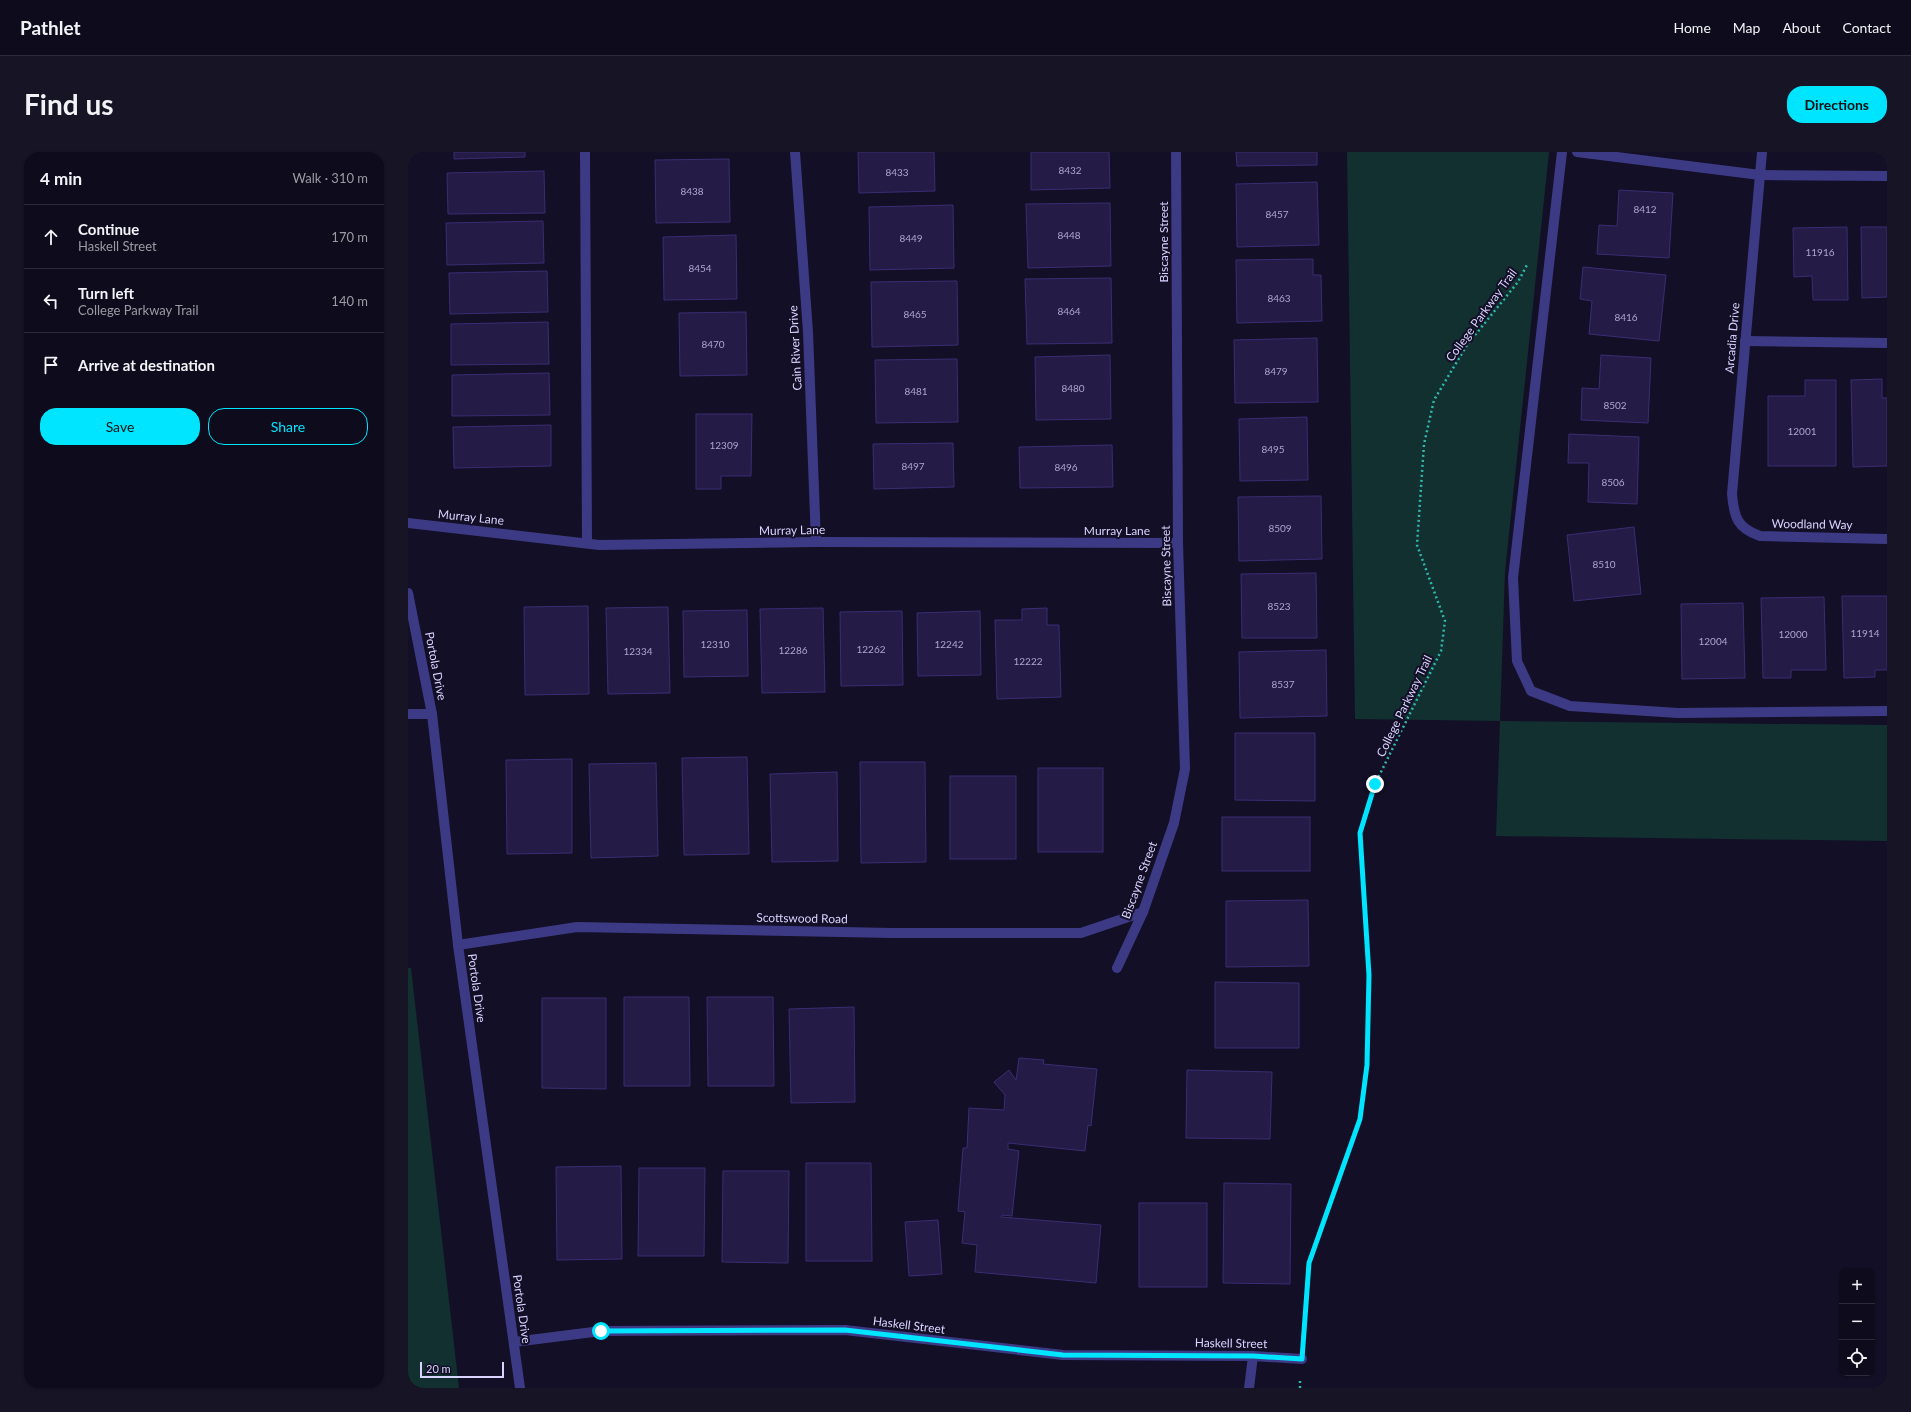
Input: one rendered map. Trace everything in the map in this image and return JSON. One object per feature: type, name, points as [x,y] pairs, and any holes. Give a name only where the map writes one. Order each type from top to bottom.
[{"type":"street","points":[[585,152],[587,543]]},
{"type":"street","name":"Cain River Drive","points":[[796,152],[808,332],[816,542]]},
{"type":"street","name":"Biscayne Street","points":[[1117,968],[1143,912],[1174,823],[1185,769],[1178,543],[1176,152]]},
{"type":"street","points":[[1562,152],[1513,578],[1517,661],[1531,691],[1570,706],[1678,713],[1887,711]]},
{"type":"street","points":[[1577,152],[1760,175],[1887,176]]},
{"type":"street","name":"Arcadia Drive","points":[[1740,524],[1733,512],[1732,494],[1762,152]]},
{"type":"street","points":[[1745,341],[1887,343]]},
{"type":"street","name":"Murray Lane","points":[[408,523],[598,545],[816,542],[1178,543]]},
{"type":"street","name":"Woodland Way","points":[[1740,524],[1748,532],[1760,536],[1887,539]]},
{"type":"street","name":"Portola Drive","points":[[408,593],[432,714],[458,945],[520,1388]]},
{"type":"street","points":[[408,714],[432,714]]},
{"type":"street","name":"Scottswood Road","points":[[458,945],[577,927],[892,933],[1081,933],[1143,912]]},
{"type":"street","name":"Haskell Street","points":[[514,1342],[601,1331],[845,1330],[1063,1355],[1253,1356],[1302,1359]]},
{"type":"street","points":[[1249,1388],[1253,1356]]},
{"type":"path","name":"College Parkway Trail","points":[[1300,1388],[1309,1263],[1360,1119],[1367,1065],[1369,975],[1360,833],[1375,784],[1442,651],[1445,621],[1417,545],[1424,444],[1434,400],[1467,345],[1518,282],[1530,258]]},
{"type":"green space","points":[[1347,152],[1549,152],[1505,572],[1500,721],[1355,719]]},
{"type":"green space","points":[[1500,721],[1887,725],[1887,841],[1496,836]]},
{"type":"green space","points":[[408,968],[411,968],[459,1388],[408,1388]]},
{"type":"building","points":[[454,152],[525,152],[525,157],[454,159]]},
{"type":"building","points":[[858,152],[934,152],[935,191],[859,193]]},
{"type":"building","points":[[1031,152],[1109,152],[1110,188],[1031,190]]},
{"type":"building","points":[[1236,152],[1317,152],[1317,165],[1237,166]]},
{"type":"building","points":[[729,159],[730,222],[656,223],[655,160]]},
{"type":"building","points":[[544,171],[545,213],[448,214],[447,173]]},
{"type":"building","points":[[1317,182],[1319,245],[1237,247],[1236,184]]},
{"type":"building","points":[[1619,190],[1673,193],[1669,258],[1597,254],[1599,225],[1617,226]]},
{"type":"building","points":[[1110,203],[1111,266],[1028,268],[1026,204]]},
{"type":"building","points":[[953,205],[954,268],[870,270],[869,207]]},
{"type":"building","points":[[543,221],[544,263],[447,265],[446,223]]},
{"type":"building","points":[[1847,227],[1848,300],[1813,300],[1812,276],[1794,277],[1793,228]]},
{"type":"building","points":[[1861,227],[1887,227],[1887,297],[1862,298]]},
{"type":"building","points":[[736,235],[737,299],[664,300],[663,237]]},
{"type":"building","points":[[1313,259],[1313,275],[1321,275],[1322,321],[1237,323],[1236,260]]},
{"type":"building","points":[[1583,267],[1666,275],[1659,341],[1589,334],[1592,301],[1580,299]]},
{"type":"building","points":[[547,271],[548,312],[450,314],[449,273]]},
{"type":"building","points":[[1111,278],[1112,343],[1027,344],[1025,279]]},
{"type":"building","points":[[957,281],[958,345],[872,347],[871,282]]},
{"type":"building","points":[[746,312],[747,375],[680,376],[679,313]]},
{"type":"building","points":[[548,322],[549,364],[451,365],[451,324]]},
{"type":"building","points":[[1317,338],[1318,402],[1235,403],[1234,340]]},
{"type":"building","points":[[1110,355],[1111,419],[1036,420],[1035,357]]},
{"type":"building","points":[[1601,355],[1651,358],[1648,423],[1581,420],[1582,388],[1599,389]]},
{"type":"building","points":[[957,359],[958,422],[876,423],[875,360]]},
{"type":"building","points":[[549,373],[550,415],[452,416],[452,375]]},
{"type":"building","points":[[1882,379],[1882,398],[1887,398],[1887,466],[1853,467],[1851,380]]},
{"type":"building","points":[[1805,380],[1836,380],[1836,466],[1768,466],[1768,396],[1805,396]]},
{"type":"building","points":[[696,414],[752,414],[751,476],[721,476],[721,489],[696,489]]},
{"type":"building","points":[[1307,417],[1308,480],[1240,481],[1239,419]]},
{"type":"building","points":[[551,425],[551,466],[454,468],[453,427]]},
{"type":"building","points":[[1569,434],[1639,437],[1637,504],[1588,502],[1589,463],[1568,463]]},
{"type":"building","points":[[953,443],[954,487],[874,489],[873,444]]},
{"type":"building","points":[[1112,445],[1113,487],[1020,488],[1019,447]]},
{"type":"building","points":[[1321,496],[1322,559],[1239,561],[1238,497]]},
{"type":"building","points":[[1634,527],[1641,594],[1574,601],[1567,535]]},
{"type":"building","points":[[1316,573],[1317,638],[1242,638],[1241,574]]},
{"type":"building","points":[[1842,596],[1887,596],[1887,670],[1875,670],[1875,677],[1844,678]]},
{"type":"building","points":[[1824,597],[1826,670],[1791,670],[1791,678],[1763,678],[1761,598]]},
{"type":"building","points":[[1743,603],[1745,678],[1682,679],[1681,604]]},
{"type":"building","points":[[588,606],[589,694],[525,695],[524,607]]},
{"type":"building","points":[[668,607],[670,693],[608,694],[606,608]]},
{"type":"building","points":[[823,608],[825,692],[762,693],[760,609]]},
{"type":"building","points":[[1047,608],[1047,625],[1059,625],[1061,697],[997,699],[995,620],[1022,620],[1022,609]]},
{"type":"building","points":[[747,610],[748,676],[684,677],[683,611]]},
{"type":"building","points":[[902,611],[903,685],[841,686],[840,612]]},
{"type":"building","points":[[980,611],[981,675],[918,676],[917,613]]},
{"type":"building","points":[[1326,650],[1327,716],[1240,718],[1239,652]]},
{"type":"building","points":[[1235,733],[1315,733],[1315,801],[1235,800]]},
{"type":"building","points":[[747,757],[749,854],[684,855],[682,758]]},
{"type":"building","points":[[572,759],[572,853],[507,854],[506,760]]},
{"type":"building","points":[[860,762],[925,762],[926,862],[861,863]]},
{"type":"building","points":[[656,763],[658,856],[591,858],[589,764]]},
{"type":"building","points":[[1038,768],[1103,768],[1103,852],[1038,852]]},
{"type":"building","points":[[837,772],[838,861],[772,862],[770,774]]},
{"type":"building","points":[[950,776],[1016,776],[1016,859],[950,859]]},
{"type":"building","points":[[1222,817],[1310,817],[1310,871],[1222,871]]},
{"type":"building","points":[[1308,900],[1309,966],[1226,967],[1226,901]]},
{"type":"building","points":[[1215,982],[1299,983],[1299,1048],[1215,1048]]},
{"type":"building","points":[[624,997],[689,997],[690,1086],[624,1086]]},
{"type":"building","points":[[707,997],[773,997],[774,1086],[708,1086]]},
{"type":"building","points":[[542,998],[606,998],[606,1089],[542,1088]]},
{"type":"building","points":[[854,1007],[855,1102],[791,1103],[789,1009]]},
{"type":"building","points":[[1019,1058],[1044,1060],[1043,1064],[1097,1069],[1091,1126],[1088,1125],[1085,1151],[1008,1143],[1008,1149],[1019,1151],[1012,1216],[1002,1215],[1001,1217],[1101,1225],[1096,1283],[975,1272],[977,1245],[962,1243],[965,1212],[958,1211],[963,1148],[967,1148],[969,1108],[1004,1110],[1005,1095],[994,1082],[1009,1070],[1016,1080]]},
{"type":"building","points":[[1187,1070],[1272,1072],[1270,1139],[1186,1138]]},
{"type":"building","points":[[806,1163],[871,1163],[872,1261],[806,1261]]},
{"type":"building","points":[[621,1166],[622,1259],[557,1260],[556,1167]]},
{"type":"building","points":[[639,1168],[705,1168],[704,1256],[638,1256]]},
{"type":"building","points":[[723,1171],[789,1171],[788,1263],[722,1262]]},
{"type":"building","points":[[1224,1183],[1291,1184],[1290,1284],[1223,1283]]},
{"type":"building","points":[[1139,1203],[1207,1203],[1207,1287],[1139,1287]]},
{"type":"building","points":[[938,1220],[942,1274],[909,1276],[905,1222]]},
{"type":"route","points":[[601,1331],[845,1330],[1063,1355],[1253,1356],[1302,1359],[1305,1298],[1309,1263],[1360,1119],[1367,1065],[1369,975],[1360,833],[1375,784]]}]
